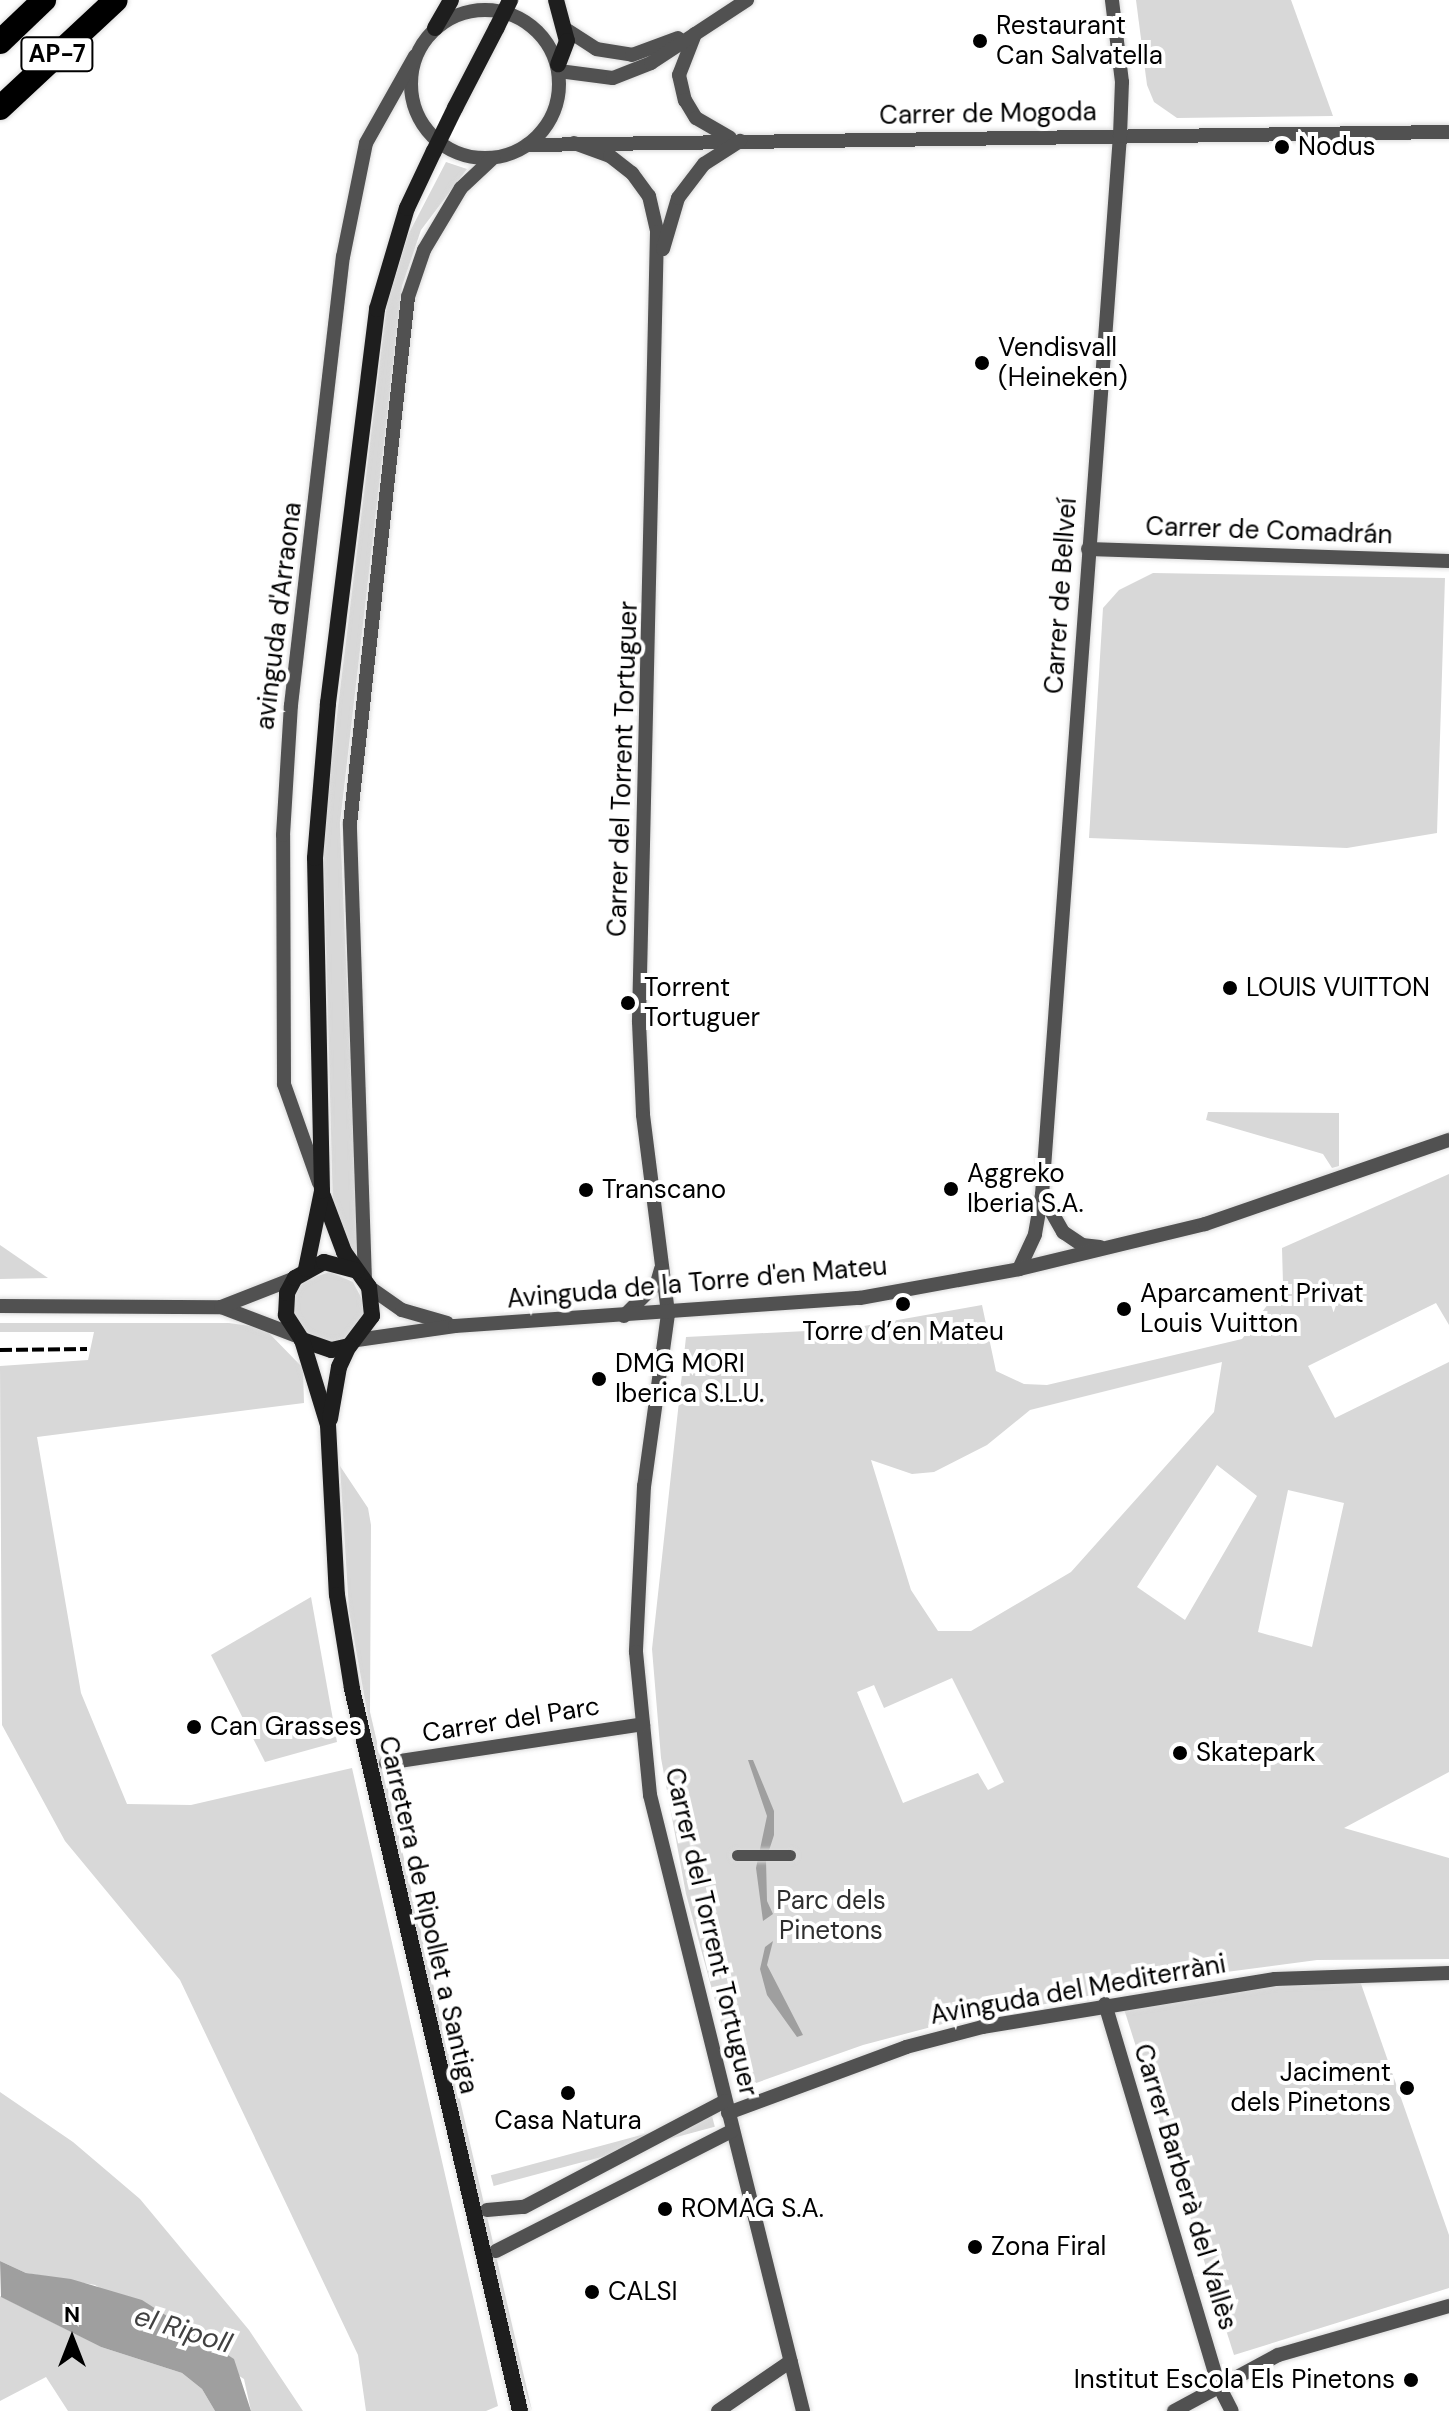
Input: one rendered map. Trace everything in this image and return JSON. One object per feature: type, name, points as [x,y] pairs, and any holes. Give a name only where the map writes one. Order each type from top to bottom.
[{"type":"highway","name":"AP-7","points":[[0,42],[44,0]]},
{"type":"highway","name":"AP-7","points":[[0,108],[116,0]]},
{"type":"main road","points":[[435,28],[451,0]]},
{"type":"main road","points":[[328,1425],[339,1367],[372,1316],[364,1280],[335,1235],[322,1191],[315,888],[321,760],[377,309],[407,208],[510,0]]},
{"type":"main road","points":[[556,0],[567,41],[558,67]]},
{"type":"main road","points":[[322,1191],[300,1273],[285,1305],[328,1425]]},
{"type":"main road","points":[[300,1273],[332,1262],[364,1280]]},
{"type":"main road","points":[[299,1338],[331,1350],[353,1343]]},
{"type":"main road","name":"Carretera de Ripollet a Santiga","points":[[328,1425],[343,1642],[520,2411]]},
{"type":"street","points":[[558,67],[613,78],[651,63],[747,0]]},
{"type":"street","name":"Carrer de Bellveí","points":[[1019,1269],[1035,1234],[1042,1195],[1120,136],[1122,82],[1112,0]]},
{"type":"street","points":[[364,1280],[350,824],[408,297],[424,250],[461,188],[493,158],[527,145],[553,116],[558,67],[540,33],[505,12],[469,11],[435,28],[415,56],[410,82],[416,112],[429,134],[450,149],[493,158]]},
{"type":"street","points":[[564,28],[596,49],[632,55],[697,31]]},
{"type":"street","points":[[697,31],[679,75],[685,100],[696,118],[717,134],[740,141]]},
{"type":"street","name":"avinguda d'Arraona","points":[[322,1191],[284,1084],[283,835],[291,705],[343,257],[366,143],[415,56]]},
{"type":"street","name":"Carrer de Mogoda","points":[[527,145],[1449,132]]},
{"type":"street","name":"Carrer del Torrent Tortuguer","points":[[658,272],[678,198],[704,164],[740,141]]},
{"type":"street","name":"Carrer del Torrent Tortuguer","points":[[574,143],[610,156],[632,173],[649,196],[657,232],[639,1022],[643,1115],[668,1314],[644,1486],[636,1652],[650,1795],[803,2411]]},
{"type":"street","name":"Carrer de Comadrán","points":[[1088,549],[1449,561]]},
{"type":"street","name":"Avinguda de la Torre d'en Mateu","points":[[353,1343],[455,1326],[668,1314],[860,1298],[1019,1269],[1112,1248],[1303,1193],[1449,1140]]},
{"type":"street","points":[[1042,1195],[1063,1232],[1082,1245],[1112,1248]]},
{"type":"street","points":[[624,1316],[657,1283],[662,1265]]},
{"type":"street","points":[[221,1307],[300,1273]]},
{"type":"street","name":"Avinguda de la Torre d'en Mateu","points":[[364,1280],[402,1310],[455,1326]]},
{"type":"street","points":[[0,1306],[221,1307],[299,1338]]},
{"type":"street","name":"Carrer del Parc","points":[[386,1763],[643,1724]]},
{"type":"street","points":[[737,1855],[790,1855]]},
{"type":"street","name":"Avinguda del Mediterràni","points":[[487,2210],[524,2207],[726,2107],[906,2047],[1105,2004],[1275,1979],[1449,1973]]},
{"type":"street","name":"Carrer Barberà del Vallès","points":[[1105,2004],[1218,2384],[1232,2411]]},
{"type":"street","points":[[496,2251],[732,2131]]},
{"type":"street","points":[[1174,2411],[1218,2384],[1278,2355],[1449,2306]]},
{"type":"street","points":[[718,2411],[791,2361]]},
{"type":"green space","points":[[1136,0],[1291,0],[1333,116],[1177,118],[1154,102],[1147,85]]},
{"type":"green space","points":[[446,162],[467,169],[421,230],[402,286],[340,823],[359,1259],[346,1245],[333,1208],[323,830],[387,304],[408,235]]},
{"type":"green space","points":[[1153,573],[1445,578],[1437,833],[1347,848],[1089,838],[1103,608],[1119,590]]},
{"type":"green space","points":[[1208,1112],[1339,1113],[1339,1166],[1332,1168],[1323,1154],[1206,1120]]},
{"type":"green space","name":"Parc dels Pinetons","points":[[1449,1174],[1449,1325],[1436,1303],[1308,1366],[1335,1418],[1449,1362],[1449,1772],[1344,1828],[1449,1858],[1449,1959],[1317,1960],[1188,1977],[950,2022],[863,2045],[739,2089],[686,1894],[661,1758],[652,1649],[686,1337],[847,1329],[982,1305],[996,1371],[1024,1384],[1047,1385],[1242,1339],[1283,1284],[1282,1248]],"holes":[[[1222,1362],[1214,1412],[1071,1572],[971,1631],[938,1631],[911,1590],[871,1460],[912,1474],[934,1472],[987,1445],[1030,1410]],[[1217,1465],[1257,1496],[1185,1620],[1137,1587]],[[1288,1490],[1344,1503],[1312,1647],[1258,1632]],[[952,1678],[1004,1782],[988,1790],[978,1773],[903,1803],[857,1692],[874,1685],[884,1708]]]},
{"type":"green space","points":[[0,1245],[48,1278],[0,1279]]},
{"type":"green space","points":[[330,1272],[353,1282],[365,1305],[365,1318],[341,1346],[298,1333],[291,1299],[305,1280]]},
{"type":"green space","points":[[0,1323],[229,1323],[264,1328],[303,1368],[304,1403],[37,1437],[81,1693],[127,1804],[191,1805],[352,1768],[498,2406],[486,2411],[366,2411],[358,2355],[180,1980],[65,1841],[2,1725],[0,1366],[88,1360],[94,1332],[0,1332]]},
{"type":"green space","points":[[340,1466],[368,1508],[371,1525],[370,1712],[532,2411],[512,2348],[372,1739],[349,1611]]},
{"type":"green space","points":[[311,1597],[337,1742],[265,1762],[211,1655]]},
{"type":"green space","points":[[1360,1981],[1449,2235],[1449,2288],[1234,2355],[1124,2009],[1273,1986]]},
{"type":"green space","points":[[0,2092],[73,2142],[140,2199],[249,2330],[303,2411],[251,2411],[244,2379],[95,2285],[26,2273],[0,2261]]},
{"type":"green space","points":[[712,2116],[715,2127],[494,2186],[491,2175]]},
{"type":"green space","points":[[0,2296],[101,2347],[182,2373],[202,2389],[215,2411],[68,2411],[46,2377],[0,2401]]},
{"type":"water","points":[[748,1760],[753,1760],[774,1811],[774,1835],[766,1860],[767,1901],[773,1914],[763,1921],[756,1868],[767,1816]]},
{"type":"water","points":[[773,1941],[767,1965],[803,2035],[797,2037],[767,1995],[760,1969],[765,1947]]},
{"type":"water","name":"el Ripoll","points":[[0,2261],[26,2273],[71,2279],[142,2300],[234,2359],[251,2411],[215,2411],[202,2389],[182,2373],[101,2347],[1,2297]]},
{"type":"railway","points":[[0,1350],[87,1349]]},
{"type":"place","name":"Restaurant Can Salvatella","points":[[980,41]]},
{"type":"place","name":"Nodus","points":[[1282,147]]},
{"type":"place","name":"Vendisvall (Heineken)","points":[[982,363]]},
{"type":"place","name":"LOUIS VUITTON","points":[[1230,988]]},
{"type":"place","name":"Torrent Tortuguer","points":[[628,1003]]},
{"type":"place","name":"Aggreko Iberia S.A.","points":[[951,1189]]},
{"type":"place","name":"Transcano","points":[[586,1190]]},
{"type":"place","name":"Torre d’en Mateu","points":[[903,1304]]},
{"type":"place","name":"Aparcament Privat Louis Vuitton","points":[[1124,1309]]},
{"type":"place","name":"DMG MORI Iberica S.L.U.","points":[[599,1379]]},
{"type":"place","name":"Can Grasses","points":[[194,1727]]},
{"type":"place","name":"Skatepark","points":[[1180,1753]]},
{"type":"place","name":"Jaciment dels Pinetons","points":[[1407,2088]]},
{"type":"place","name":"Casa Natura","points":[[568,2093]]},
{"type":"place","name":"ROMAG S.A.","points":[[665,2209]]},
{"type":"place","name":"Zona Firal","points":[[975,2247]]},
{"type":"place","name":"CALSI","points":[[592,2292]]},
{"type":"place","name":"Institut Escola Els Pinetons","points":[[1411,2380]]}]
